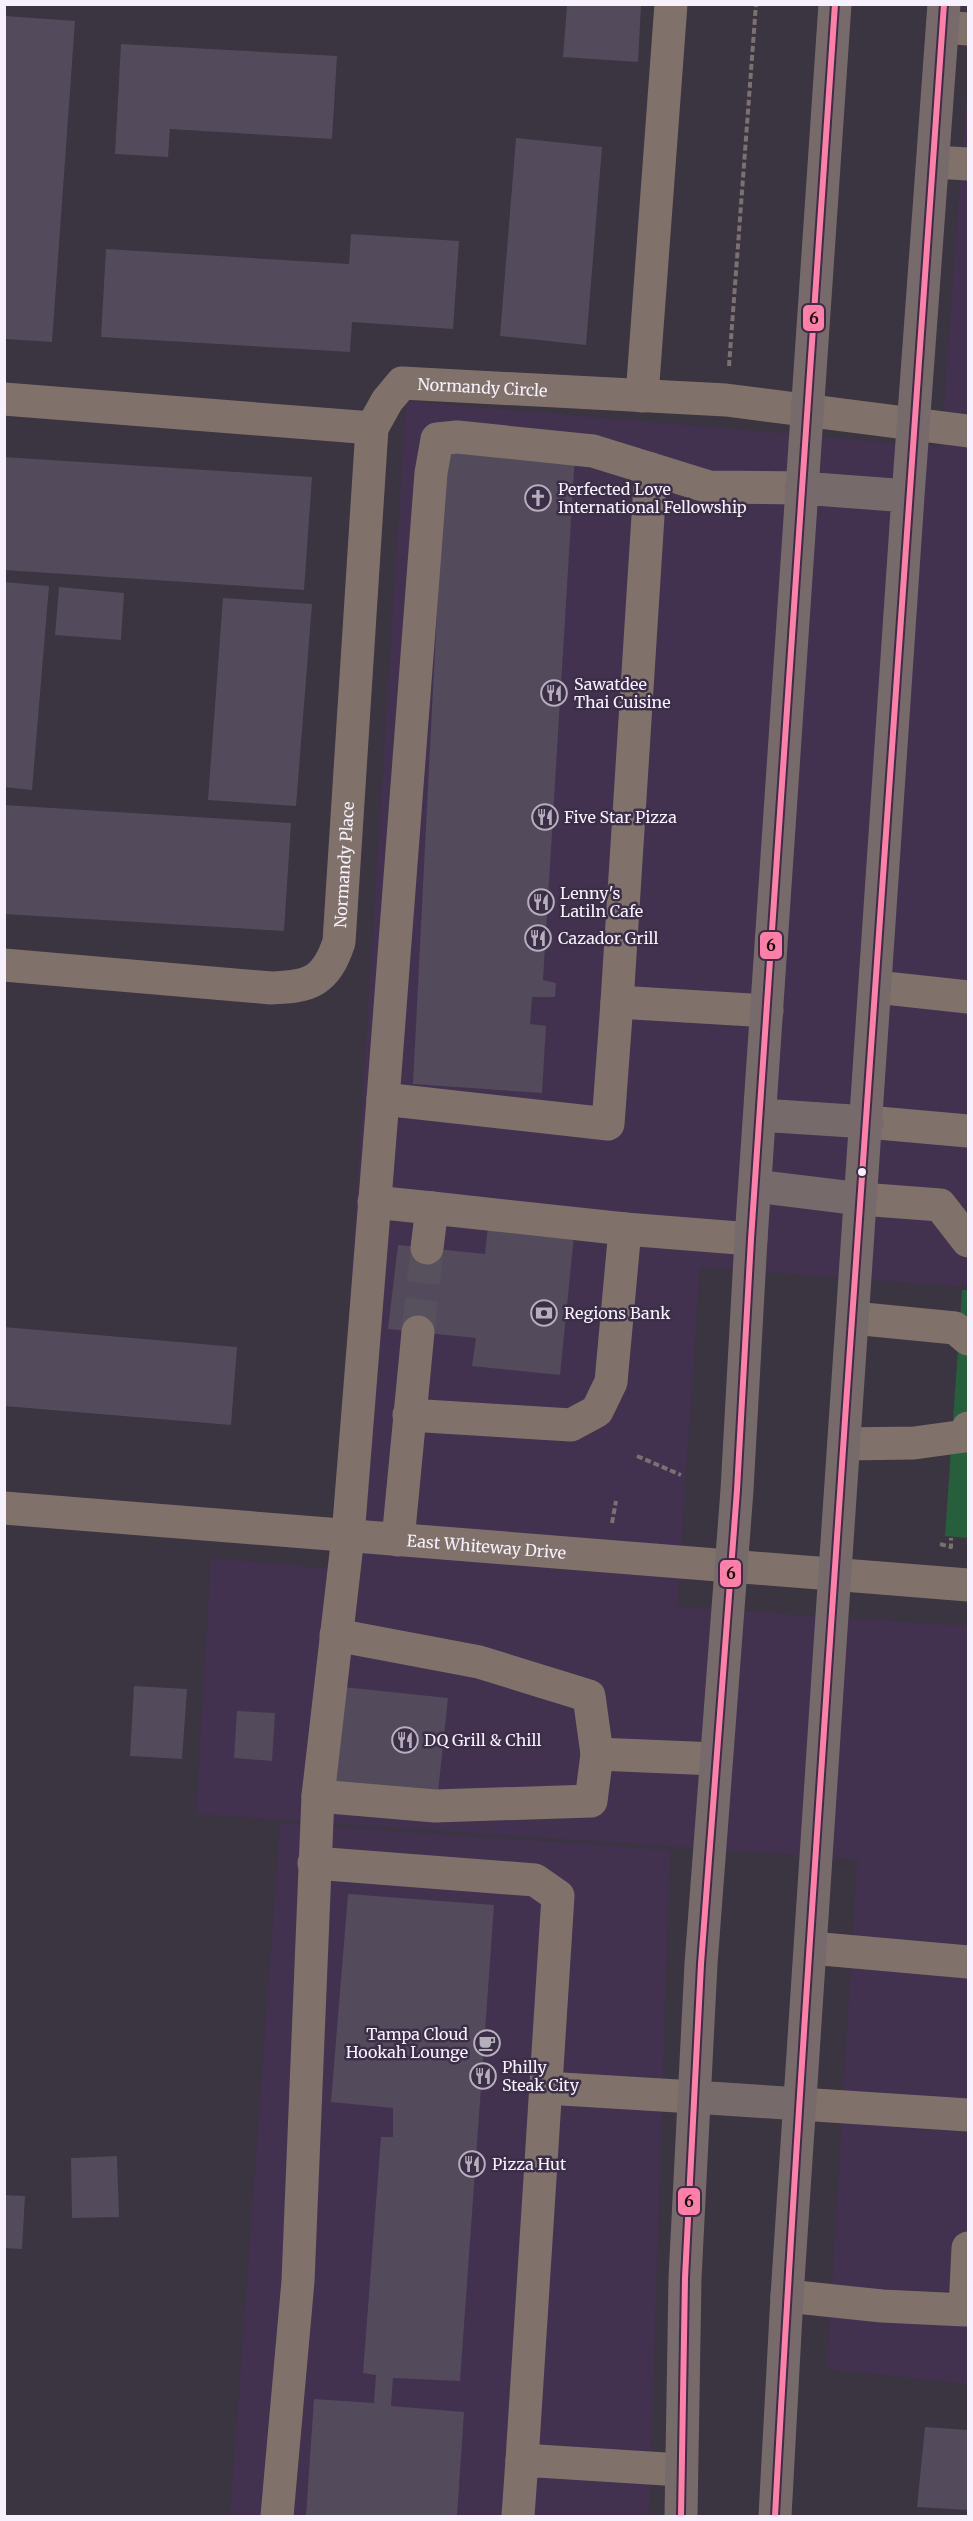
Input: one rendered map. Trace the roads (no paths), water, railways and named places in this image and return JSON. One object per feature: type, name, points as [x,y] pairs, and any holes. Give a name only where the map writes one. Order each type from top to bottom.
[{"type":"main road","points":[[681,2517],[685,2278],[694,2097],[716,1759],[738,1479],[751,1239],[835,4]]},
{"type":"main road","points":[[775,2517],[787,2296],[913,424],[933,162],[952,20]]},
{"type":"main road","points":[[801,488],[908,495]]},
{"type":"main road","points":[[760,1115],[867,1122]]},
{"type":"main road","points":[[755,1186],[861,1199]]},
{"type":"main road","points":[[694,2097],[800,2104]]},
{"type":"street","points":[[642,396],[671,4]]},
{"type":"street","points":[[933,162],[969,164]]},
{"type":"street","name":"Normandy Circle","points":[[372,428],[387,401],[402,383],[726,400],[969,431]]},
{"type":"street","points":[[4,399],[372,428]]},
{"type":"street","name":"Normandy Place","points":[[4,965],[271,988],[295,988],[315,980],[332,964],[339,942],[372,428]]},
{"type":"street","points":[[277,2517],[298,2281],[318,1796],[348,1536],[431,473],[437,439],[457,437],[593,451],[709,487],[801,488]]},
{"type":"street","points":[[383,1100],[608,1124],[651,469]]},
{"type":"street","points":[[876,987],[969,997]]},
{"type":"street","points":[[617,1002],[766,1011]]},
{"type":"street","points":[[867,1122],[969,1131]]},
{"type":"street","points":[[861,1199],[940,1205],[969,1241]]},
{"type":"street","points":[[374,1202],[625,1229],[751,1239]]},
{"type":"street","points":[[427,1248],[432,1208]]},
{"type":"street","points":[[409,1415],[571,1425],[597,1411],[611,1382],[625,1229]]},
{"type":"street","points":[[853,1318],[955,1328],[969,1339]]},
{"type":"street","points":[[398,1540],[418,1332]]},
{"type":"street","points":[[844,1444],[915,1443],[965,1436],[969,1428]]},
{"type":"street","name":"East Whiteway Drive","points":[[4,1508],[969,1585]]},
{"type":"street","points":[[318,1796],[435,1806],[591,1801],[597,1755],[589,1696],[479,1662],[336,1635]]},
{"type":"street","points":[[597,1755],[716,1759]]},
{"type":"street","points":[[314,1863],[535,1880],[558,1896],[518,2517]]},
{"type":"street","points":[[811,1948],[969,1962]]},
{"type":"street","points":[[546,2088],[694,2097]]},
{"type":"street","points":[[800,2104],[969,2115]]},
{"type":"street","points":[[787,2296],[882,2306],[965,2310],[969,2248]]},
{"type":"street","points":[[522,2460],[681,2470]]},
{"type":"tunnel","points":[[418,1332],[427,1248]]},
{"type":"place","name":"Perfected Love International Fellowship","points":[[538,498]]},
{"type":"place","name":"Sawatdee Thai Cuisine","points":[[554,693]]},
{"type":"place","name":"Five Star Pizza","points":[[545,817]]},
{"type":"place","name":"Lenny's Latiln Cafe","points":[[541,902]]},
{"type":"place","name":"Cazador Grill","points":[[538,938]]},
{"type":"place","name":"Regions Bank","points":[[544,1313]]},
{"type":"place","name":"DQ Grill & Chill","points":[[405,1740]]},
{"type":"place","name":"Tampa Cloud Hookah Lounge","points":[[487,2043]]},
{"type":"place","name":"Philly Steak City","points":[[483,2076]]},
{"type":"place","name":"Pizza Hut","points":[[472,2164]]}]
